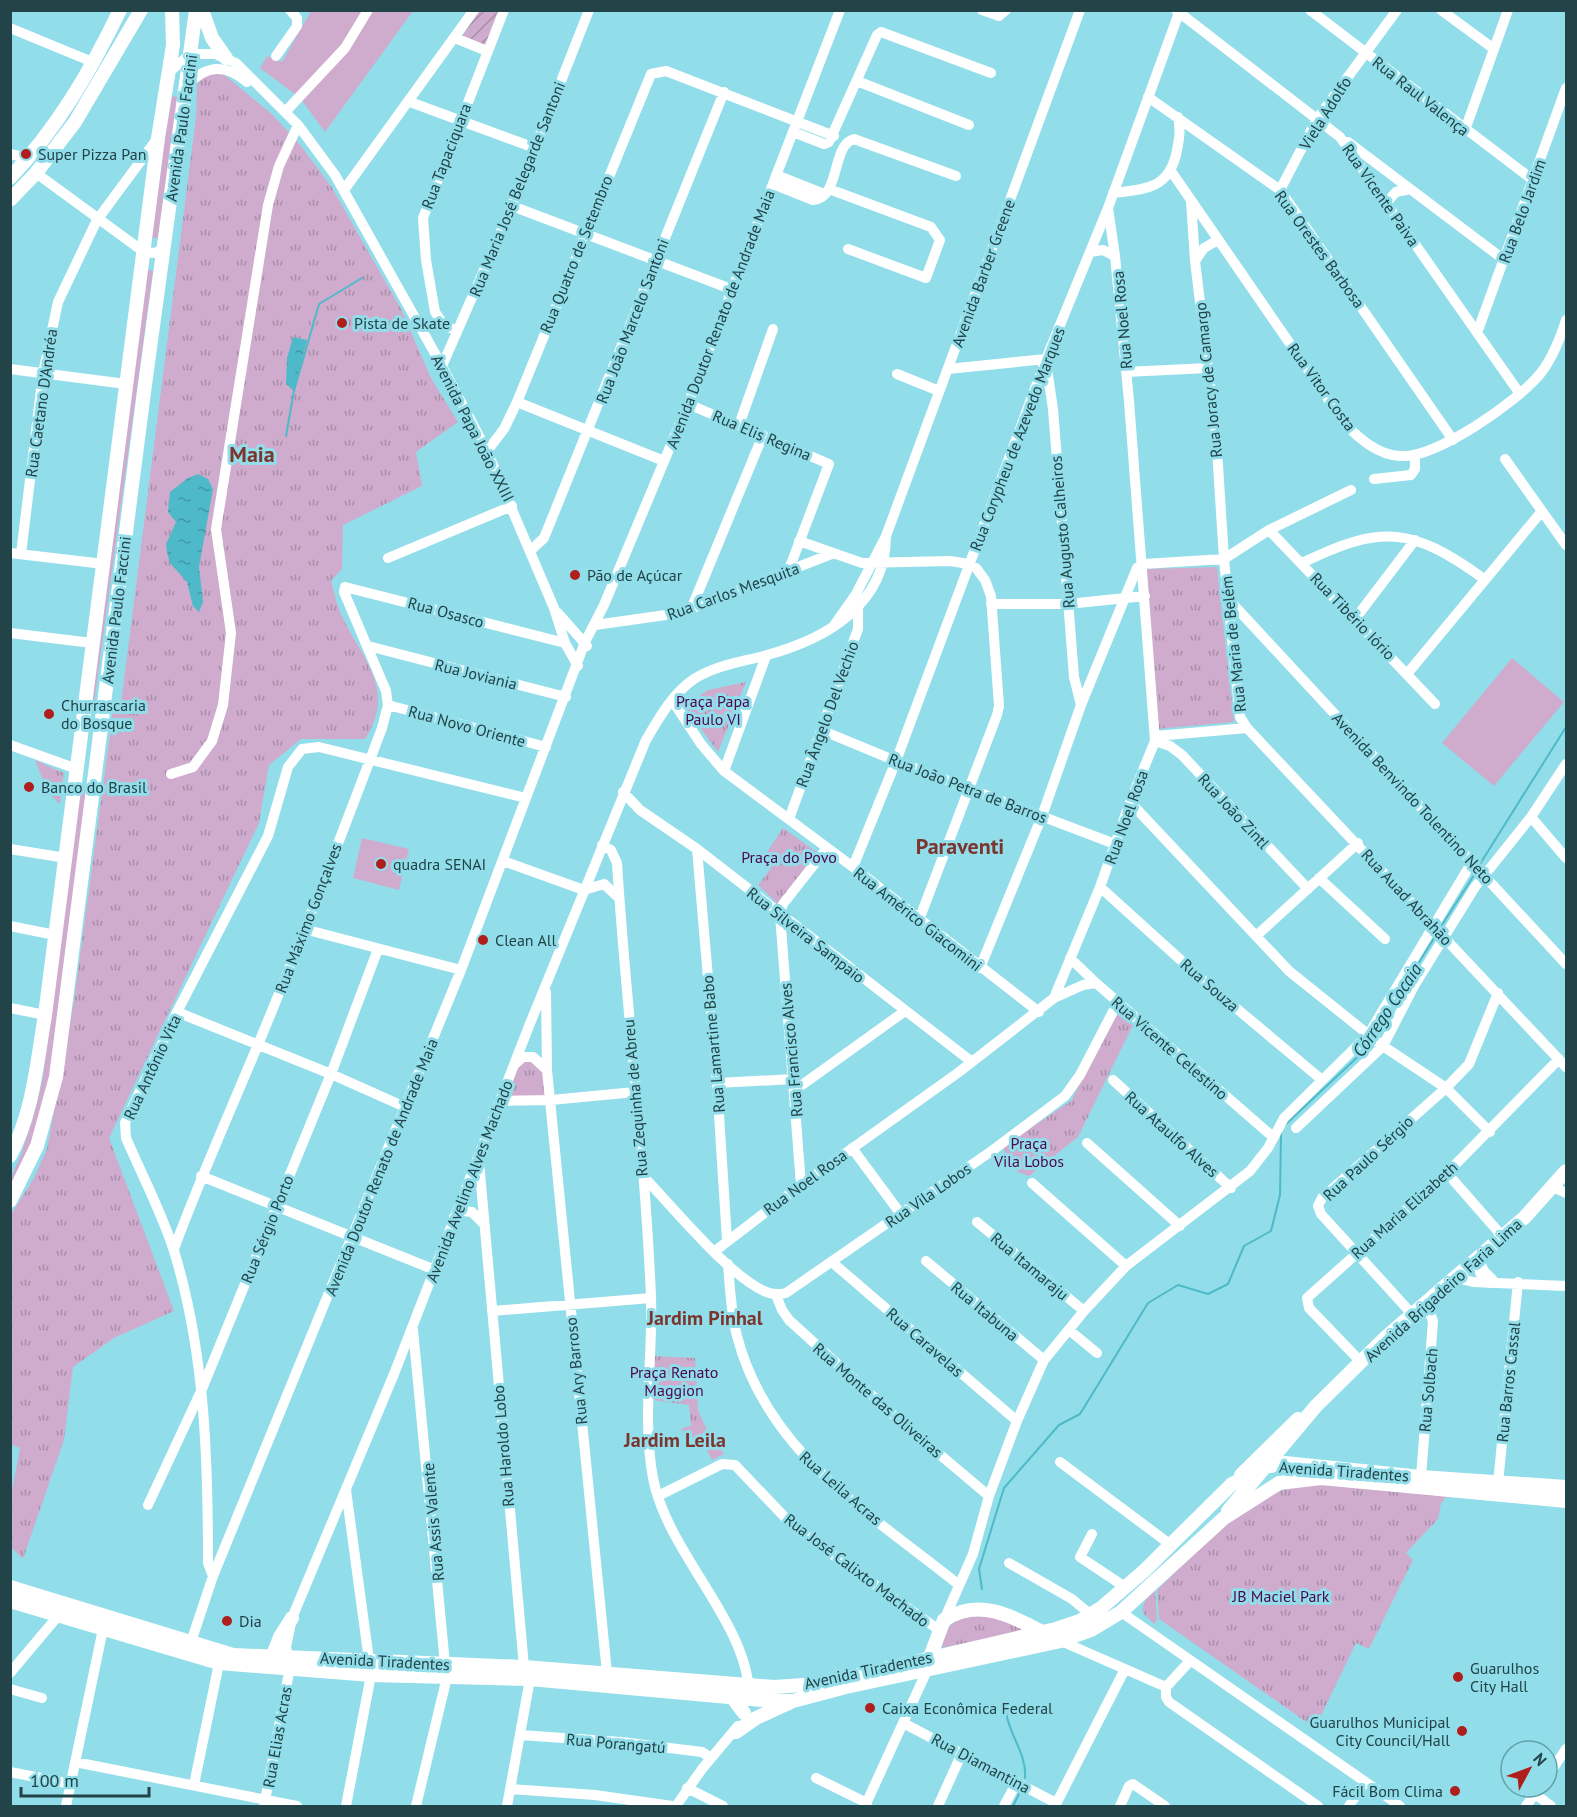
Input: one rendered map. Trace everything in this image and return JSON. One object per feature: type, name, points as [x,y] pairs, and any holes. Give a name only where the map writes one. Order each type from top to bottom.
[{"type":"main road","points":[[10,178],[65,111],[95,63],[120,10]]},
{"type":"main road","points":[[10,200],[36,173],[75,122],[141,10]]},
{"type":"main road","name":"Avenida Paulo Faccini","points":[[10,1156],[15,1135],[31,1095],[45,1015],[158,138],[170,71],[173,45],[172,10]]},
{"type":"main road","name":"Avenida Paulo Faccini","points":[[10,1202],[37,1146],[56,1077],[196,10]]},
{"type":"main road","points":[[202,10],[212,38],[226,58]]},
{"type":"main road","points":[[106,38],[115,39],[119,46]]},
{"type":"main road","points":[[85,692],[86,715],[90,720],[102,719]]},
{"type":"main road","points":[[77,769],[93,787]]},
{"type":"main road","name":"Avenida Brigadeiro Faria Lima","points":[[1224,1518],[1230,1506],[1316,1406],[1413,1314],[1503,1237],[1566,1171]]},
{"type":"main road","points":[[1477,1260],[1482,1272],[1491,1281]]},
{"type":"main road","name":"Avenida Brigadeiro Faria Lima","points":[[1232,1484],[1290,1425],[1316,1406]]},
{"type":"main road","name":"Avenida Tiradentes","points":[[10,1601],[103,1629],[189,1649],[272,1657],[288,1662],[371,1675],[446,1671],[607,1672],[719,1684],[793,1701],[1070,1625],[1091,1615],[1171,1545],[1232,1484],[1265,1467],[1285,1463],[1421,1477],[1566,1487]]},
{"type":"main road","name":"Avenida Tiradentes","points":[[527,1673],[733,1697],[774,1687],[819,1684],[1061,1641],[1091,1630],[1125,1609],[1224,1518],[1279,1482],[1305,1478],[1566,1501]]},
{"type":"main road","name":"Avenida Tiradentes","points":[[10,1587],[189,1649],[219,1663],[371,1660],[446,1671]]},
{"type":"main road","points":[[930,1663],[941,1625],[964,1611],[999,1611],[1042,1632]]},
{"type":"main road","points":[[272,1657],[279,1637],[292,1618]]},
{"type":"main road","points":[[719,1684],[733,1697],[744,1713]]},
{"type":"main road","points":[[736,1732],[769,1712],[793,1701]]},
{"type":"street","points":[[276,56],[297,26],[297,18],[290,10]]},
{"type":"street","points":[[283,108],[345,48],[368,10]]},
{"type":"street","points":[[344,186],[410,102],[474,10]]},
{"type":"street","name":"Rua Tapaciquara","points":[[457,331],[444,325],[435,312],[422,221],[504,10]]},
{"type":"street","name":"Rua Maria José Belegarde Santoni","points":[[442,366],[512,206],[589,10]]},
{"type":"street","name":"Avenida Doutor Renato de Andrade Maia","points":[[189,1649],[213,1576],[461,970],[578,666],[688,404],[840,10]]},
{"type":"street","points":[[982,10],[995,16],[1006,10]]},
{"type":"street","name":"Avenida Barber Greene","points":[[672,700],[693,680],[707,672],[810,642],[833,628],[858,608],[871,590],[886,536],[1080,10]]},
{"type":"street","name":"Rua Raul Valença","points":[[1310,10],[1533,180]]},
{"type":"street","name":"Viela Adolfo","points":[[1280,190],[1317,119],[1397,10]]},
{"type":"street","points":[[1441,10],[1494,49]]},
{"type":"street","points":[[1465,130],[1508,10]]},
{"type":"street","name":"Rua Corypheu de Azevedo Marques","points":[[853,867],[896,761],[1046,359],[1113,193],[1178,11]]},
{"type":"street","name":"Rua Vicente Paiva","points":[[1178,11],[1340,137],[1520,394]]},
{"type":"street","points":[[10,28],[95,63]]},
{"type":"street","points":[[724,93],[794,127],[834,136],[877,34],[881,32],[991,73]]},
{"type":"street","points":[[455,38],[487,51]]},
{"type":"street","name":"Avenida Papa João XXIII","points":[[191,54],[208,53],[236,63],[298,125],[344,186],[485,447],[532,548],[566,643],[578,666]]},
{"type":"street","points":[[170,71],[191,54]]},
{"type":"street","name":"Avenida Papa João XXIII","points":[[186,86],[202,71],[218,68],[239,75],[283,108]]},
{"type":"street","name":"Rua Quatro de Setembro","points":[[485,447],[498,438],[517,402],[647,79],[655,71],[666,71],[724,93]]},
{"type":"street","points":[[857,81],[969,125]]},
{"type":"street","name":"Rua Belo Jardim","points":[[1477,333],[1566,88]]},
{"type":"street","name":"Rua João Marcelo Santoni","points":[[532,548],[544,538],[590,431],[655,261],[724,93]]},
{"type":"street","name":"Rua Orestes Barbosa","points":[[1148,97],[1280,190],[1453,440]]},
{"type":"street","points":[[410,102],[535,148]]},
{"type":"street","points":[[1113,193],[1143,189],[1161,182],[1171,171],[1180,137],[1178,117]]},
{"type":"street","points":[[175,774],[193,767],[212,741],[224,705],[231,633],[216,529],[268,205],[279,166],[298,125]]},
{"type":"street","points":[[1180,137],[1192,133],[1211,141]]},
{"type":"street","points":[[1340,137],[1503,259]]},
{"type":"street","name":"Rua Caetano D'Andréa","points":[[16,553],[43,373],[58,302],[97,220],[158,138]]},
{"type":"street","points":[[826,191],[845,145],[854,139],[956,176]]},
{"type":"street","points":[[10,154],[28,158]]},
{"type":"street","name":"Rua Vitor Costa","points":[[1171,171],[1346,424],[1359,438],[1384,453],[1415,456],[1453,440],[1520,394],[1551,359],[1566,320]]},
{"type":"street","points":[[36,173],[97,220],[144,252],[155,253],[164,248]]},
{"type":"street","points":[[775,180],[826,191],[932,227],[940,240],[926,278],[848,249]]},
{"type":"street","points":[[1161,182],[1190,199]]},
{"type":"street","points":[[1386,203],[1396,192],[1410,189]]},
{"type":"street","name":"Rua Joracy de Camargo","points":[[1190,199],[1195,261],[1216,434],[1224,559]]},
{"type":"street","points":[[512,206],[731,289]]},
{"type":"street","name":"Rua Noel Rosa","points":[[715,1251],[801,1185],[1039,1012],[1054,998],[1100,887],[1130,802],[1156,738],[1126,372],[1115,256],[1107,208]]},
{"type":"street","points":[[1194,246],[1202,237],[1215,236]]},
{"type":"street","points":[[1195,261],[1215,236]]},
{"type":"street","points":[[1090,252],[1103,250],[1115,256]]},
{"type":"street","points":[[739,425],[773,329]]},
{"type":"street","points":[[948,369],[1046,359]]},
{"type":"street","name":"Rua Augusto Calheiros","points":[[1046,359],[1053,409],[1074,677],[1081,705]]},
{"type":"street","points":[[1126,372],[1208,368]]},
{"type":"street","points":[[10,369],[126,384]]},
{"type":"street","points":[[897,374],[939,391]]},
{"type":"street","points":[[1030,401],[1053,409]]},
{"type":"street","points":[[517,402],[664,461]]},
{"type":"street","name":"Rua Elis Regina","points":[[688,404],[828,464],[829,468],[788,572]]},
{"type":"street","points":[[692,607],[763,435]]},
{"type":"street","points":[[1374,479],[1411,475],[1415,469],[1415,456]]},
{"type":"street","points":[[1505,459],[1566,545]]},
{"type":"street","points":[[980,968],[1042,816],[1081,705],[1135,572],[1143,564],[1224,559],[1269,530],[1351,490]]},
{"type":"street","points":[[388,558],[512,506]]},
{"type":"street","points":[[1407,674],[1542,511]]},
{"type":"street","name":"Rua Tibério Iório","points":[[1269,530],[1436,705]]},
{"type":"street","points":[[1302,563],[1347,542],[1386,536],[1415,540],[1435,546],[1484,579]]},
{"type":"street","points":[[1355,619],[1415,540]]},
{"type":"street","points":[[799,541],[834,553],[877,563],[950,561],[969,564],[985,580],[991,604],[999,706],[995,722],[919,920]]},
{"type":"street","points":[[16,553],[104,564]]},
{"type":"street","name":"Rua Carlos Mesquita","points":[[595,625],[659,618],[834,553]]},
{"type":"street","name":"Rua Maria de Belém","points":[[1224,559],[1230,601],[1238,712],[1247,728]]},
{"type":"street","name":"Avenida Barber Greene","points":[[833,628],[877,563]]},
{"type":"street","name":"Rua Osasco","points":[[368,646],[344,592],[347,585],[566,643]]},
{"type":"street","points":[[991,604],[1068,604],[1145,596]]},
{"type":"street","name":"Avenida Benvindo Tolentino Neto","points":[[1230,601],[1566,964]]},
{"type":"street","name":"Avenida Papa João XXIII","points":[[555,608],[587,645]]},
{"type":"street","name":"Rua Ângelo Del Vechio","points":[[789,819],[858,629],[858,608]]},
{"type":"street","points":[[545,638],[559,624]]},
{"type":"street","points":[[1232,626],[1259,632]]},
{"type":"street","points":[[10,633],[92,643]]},
{"type":"street","points":[[368,646],[386,691],[388,705]]},
{"type":"street","name":"Rua Joviania","points":[[368,646],[566,697]]},
{"type":"street","points":[[374,660],[387,651]]},
{"type":"street","points":[[724,771],[766,656]]},
{"type":"street","name":"Rua Américo Giacomini","points":[[672,700],[724,771],[853,867],[1039,1012]]},
{"type":"street","name":"Avenida Avelino Alves Machado","points":[[288,1662],[292,1618],[394,1374],[514,1064],[623,792],[646,740],[672,700]]},
{"type":"street","name":"Rua Novo Oriente","points":[[388,705],[546,747]]},
{"type":"street","name":"Rua Máximo Gonçalves","points":[[174,1250],[201,1176],[257,1047],[304,929],[388,705]]},
{"type":"street","points":[[1156,738],[1247,728]]},
{"type":"street","name":"Rua Auad Abrahão","points":[[1247,728],[1358,843],[1438,932],[1563,1063]]},
{"type":"street","name":"Rua João Petra de Barros","points":[[821,730],[1115,844]]},
{"type":"street","name":"Rua João Zintl","points":[[1156,738],[1182,755],[1308,889]]},
{"type":"street","points":[[10,745],[77,769]]},
{"type":"street","name":"Rua Antônio Vita","points":[[213,1576],[208,1563],[202,1389],[198,1354],[174,1250],[124,1130],[177,1012],[268,836],[290,762],[302,749],[313,747],[526,798]]},
{"type":"street","points":[[941,1625],[973,1554],[989,1496],[1017,1421],[1044,1360],[1084,1311],[1126,1266],[1231,1188],[1259,1161],[1284,1118],[1322,1080],[1375,1041],[1478,868],[1531,817],[1566,764]]},
{"type":"street","name":"Rua Silveira Sampaio","points":[[623,792],[640,810],[697,849],[972,1062]]},
{"type":"street","points":[[1130,802],[1289,971],[1375,1041],[1446,1088],[1490,1132]]},
{"type":"street","points":[[615,813],[640,810]]},
{"type":"street","name":"Rua Zequinha de Abreu","points":[[615,813],[615,856],[651,1298],[647,1411],[651,1460],[658,1496],[672,1530],[737,1646],[749,1692]]},
{"type":"street","points":[[1531,817],[1566,858]]},
{"type":"street","points":[[1256,936],[1358,843]]},
{"type":"street","points":[[602,845],[615,856]]},
{"type":"street","points":[[780,915],[783,904],[827,848]]},
{"type":"street","points":[[10,849],[66,858]]},
{"type":"street","name":"Rua Lamartine Babo","points":[[697,849],[717,1083],[727,1240]]},
{"type":"street","points":[[503,861],[584,890],[604,884],[619,898]]},
{"type":"street","points":[[1296,1128],[1375,1041],[1414,986],[1438,932],[1478,868]]},
{"type":"street","points":[[1319,878],[1385,939]]},
{"type":"street","name":"Rua Souza","points":[[1100,887],[1205,982],[1322,1080]]},
{"type":"street","name":"Rua Francisco Alves","points":[[780,915],[801,1185]]},
{"type":"street","points":[[10,926],[55,935]]},
{"type":"street","points":[[304,929],[461,970]]},
{"type":"street","name":"Rua Sérgio Porto","points":[[148,1504],[202,1389],[275,1205],[331,1074],[378,949]]},
{"type":"street","name":"Rua Vicente Celestino","points":[[1070,958],[1273,1137]]},
{"type":"street","points":[[1054,998],[1083,985],[1096,983]]},
{"type":"street","name":"Rua Ary Barroso","points":[[546,987],[548,1070],[569,1303],[607,1672]]},
{"type":"street","name":"Rua Paulo Sérgio","points":[[1413,1314],[1321,1214],[1318,1206],[1322,1198],[1446,1088],[1472,1059],[1498,993]]},
{"type":"street","name":"Rua Vila Lobos","points":[[777,1295],[795,1289],[833,1263],[1065,1096],[1080,1075],[1118,1002]]},
{"type":"street","points":[[10,1008],[45,1015]]},
{"type":"street","points":[[717,1083],[794,1084],[905,1011]]},
{"type":"street","points":[[177,1012],[257,1047],[331,1074],[405,1107]]},
{"type":"street","points":[[514,1064],[523,1057],[533,1057],[548,1070]]},
{"type":"street","name":"Rua Maria Elizabeth","points":[[1360,1362],[1309,1308],[1307,1298],[1447,1173],[1563,1063]]},
{"type":"street","name":"Rua Ataulfo Alves","points":[[1113,1080],[1231,1188]]},
{"type":"street","points":[[500,1101],[551,1100],[635,1092]]},
{"type":"street","points":[[1088,1143],[1180,1226]]},
{"type":"street","points":[[852,1148],[900,1213]]},
{"type":"street","name":"Rua Haroldo Lobo","points":[[478,1158],[527,1673],[520,1735],[507,1806]]},
{"type":"street","points":[[1447,1173],[1503,1237]]},
{"type":"street","points":[[642,1175],[728,1264],[755,1286],[777,1295]]},
{"type":"street","points":[[201,1176],[435,1270]]},
{"type":"street","points":[[1032,1183],[1126,1266]]},
{"type":"street","points":[[1553,1187],[1566,1193]]},
{"type":"street","points":[[454,1217],[464,1211],[472,1212],[483,1224]]},
{"type":"street","name":"Rua Itamaraju","points":[[977,1222],[1084,1311]]},
{"type":"street","name":"Rua Itabuna","points":[[926,1261],[1044,1360]]},
{"type":"street","name":"Rua Caravelas","points":[[833,1263],[1017,1421]]},
{"type":"street","name":"Rua Leila Acras","points":[[728,1264],[737,1337],[752,1377],[792,1444],[841,1493],[958,1585]]},
{"type":"street","points":[[1457,1278],[1473,1282],[1518,1282],[1566,1286]]},
{"type":"street","name":"Rua Barros Cassal","points":[[1498,1483],[1518,1282]]},
{"type":"street","name":"Rua Monte das Oliveiras","points":[[777,1295],[782,1310],[789,1320],[900,1421],[989,1496]]},
{"type":"street","points":[[492,1311],[651,1298]]},
{"type":"street","name":"Rua Solbach","points":[[1421,1477],[1433,1321],[1426,1304]]},
{"type":"street","name":"Rua Assis Valente","points":[[412,1326],[427,1459],[446,1671],[416,1806]]},
{"type":"street","points":[[1069,1330],[1097,1353]]},
{"type":"street","points":[[394,1374],[408,1369],[417,1381]]},
{"type":"street","points":[[1060,1462],[1171,1545]]},
{"type":"street","name":"Rua José Calixto Machado","points":[[658,1496],[722,1464],[735,1465],[795,1528],[941,1625]]},
{"type":"street","points":[[345,1487],[350,1536],[371,1660],[371,1675],[346,1806]]},
{"type":"street","points":[[327,1537],[337,1531],[350,1536]]},
{"type":"street","points":[[1092,1534],[1080,1557],[1125,1587]]},
{"type":"street","points":[[208,1540],[215,1551],[223,1554]]},
{"type":"street","points":[[1010,1563],[1072,1599],[1091,1615]]},
{"type":"street","points":[[958,1585],[964,1611]]},
{"type":"street","points":[[1125,1609],[1137,1622],[1189,1662],[1400,1806]]},
{"type":"street","points":[[10,1673],[58,1616]]},
{"type":"street","points":[[66,1806],[103,1629]]},
{"type":"street","points":[[1061,1641],[1166,1687]]},
{"type":"street","name":"Rua Elias Acras","points":[[265,1803],[288,1662]]},
{"type":"street","points":[[1189,1662],[1166,1687],[1166,1697],[1169,1702],[1318,1806]]},
{"type":"street","points":[[194,1785],[219,1663]]},
{"type":"street","points":[[816,1778],[866,1805],[930,1663]]},
{"type":"street","points":[[1056,1805],[1125,1669]]},
{"type":"street","points":[[10,1689],[42,1698]]},
{"type":"street","points":[[676,1806],[711,1758],[736,1732],[749,1692]]},
{"type":"street","name":"Rua Diamantina","points":[[904,1724],[1017,1782],[1056,1805]]},
{"type":"street","name":"Rua Porangatú","points":[[520,1735],[632,1743],[702,1752],[711,1758]]},
{"type":"street","points":[[938,1806],[962,1753]]},
{"type":"street","points":[[75,1762],[194,1785],[265,1803],[297,1806]]},
{"type":"street","points":[[10,1772],[71,1784]]},
{"type":"street","points":[[1004,1806],[1017,1782]]},
{"type":"street","points":[[1349,1806],[1365,1782]]},
{"type":"street","points":[[1120,1806],[1132,1784],[1165,1806]]},
{"type":"street","points":[[687,1788],[723,1806]]},
{"type":"street","points":[[510,1789],[595,1795],[672,1806]]},
{"type":"green space","points":[[311,11],[413,11],[325,132],[300,98],[260,68],[267,56],[282,62]]},
{"type":"green space","points":[[479,11],[502,11],[486,48],[461,38]]},
{"type":"green space","points":[[221,72],[273,115],[301,146],[331,186],[401,309],[431,378],[458,422],[416,452],[422,486],[343,525],[342,569],[331,581],[340,612],[372,673],[377,688],[378,704],[374,721],[365,739],[301,739],[269,765],[259,823],[109,1138],[174,1311],[114,1338],[73,1367],[64,1440],[23,1559],[10,1546],[11,1496],[20,1448],[10,1444],[10,1216],[34,1178],[47,1149],[74,1001],[113,711],[121,703],[196,117],[197,84],[207,74]]},
{"type":"green space","points":[[170,96],[178,97],[159,238],[151,238]]},
{"type":"green space","points":[[146,269],[153,271],[93,710],[88,692]]},
{"type":"green space","points":[[1217,567],[1234,722],[1157,729],[1146,569]]},
{"type":"green space","points":[[1512,658],[1564,702],[1494,786],[1442,743]]},
{"type":"green space","name":"Praça Papa Paulo VI","points":[[746,682],[718,752],[688,711],[689,703],[708,690]]},
{"type":"green space","points":[[35,760],[64,773],[60,804],[48,793]]},
{"type":"green space","points":[[81,785],[88,787],[50,1077],[35,1134],[11,1187],[13,1173],[28,1133],[43,1076]]},
{"type":"green space","name":"Praça do Povo","points":[[783,828],[818,853],[779,905],[758,885],[771,868],[763,858]]},
{"type":"green space","name":"quadra SENAI","points":[[362,838],[409,849],[399,890],[353,878]]},
{"type":"green space","name":"Praça Vila Lobos","points":[[1116,1013],[1133,1025],[1078,1137],[1029,1176],[1018,1172],[1002,1147],[1071,1101]]},
{"type":"green space","points":[[533,1060],[542,1065],[549,1100],[505,1100],[515,1071],[521,1062]]},
{"type":"green space","name":"Praça Renato Maggion","points":[[654,1356],[695,1358],[698,1410],[709,1435],[724,1454],[712,1460],[701,1439],[697,1437],[684,1439],[682,1428],[691,1426],[689,1405],[653,1400]]},
{"type":"green space","name":"JB Maciel Park","points":[[1309,1483],[1449,1494],[1441,1503],[1438,1519],[1406,1553],[1413,1560],[1369,1649],[1356,1643],[1315,1728],[1159,1619],[1157,1590],[1208,1541],[1246,1510],[1266,1497],[1287,1488]]},
{"type":"green space","points":[[1155,1591],[1157,1620],[1154,1624],[1143,1613],[1143,1606]]},
{"type":"green space","points":[[993,1616],[1020,1626],[1023,1631],[942,1648],[944,1637],[953,1623],[966,1618]]},
{"type":"water","points":[[293,337],[307,340],[294,391],[286,384],[287,358]]},
{"type":"water","points":[[198,474],[208,479],[213,489],[199,567],[203,602],[199,612],[193,606],[187,582],[170,563],[166,544],[176,522],[168,512],[170,492],[188,478]]},
{"type":"waterway","points":[[286,436],[294,391],[319,304],[362,278]]},
{"type":"waterway","name":"Córrego Cocaia","points":[[1480,864],[1566,727]]},
{"type":"waterway","name":"Córrego Cocaia","points":[[1440,928],[1476,872]]},
{"type":"waterway","name":"Córrego Cocaia","points":[[1394,1002],[1436,935]]},
{"type":"waterway","name":"Córrego Cocaia","points":[[1286,1124],[1364,1051],[1371,1040]]},
{"type":"waterway","name":"Córrego Cocaia","points":[[982,1589],[979,1569],[1004,1488],[1059,1425],[1080,1414],[1148,1303],[1178,1285],[1208,1294],[1228,1284],[1244,1246],[1271,1231],[1280,1195],[1281,1134]]},
{"type":"waterway","name":"Córrego Cocaia","points":[[1006,1712],[1021,1753],[1025,1778]]},
{"type":"waterway","name":"Córrego Cocaia","points":[[1013,1806],[1019,1794]]},
{"type":"place","name":"Super Pizza Pan","points":[[26,154]]},
{"type":"place","name":"Pista de Skate","points":[[342,323]]},
{"type":"place","name":"Pão de Açúcar","points":[[575,575]]},
{"type":"place","name":"Churrascaria do Bosque","points":[[49,714]]},
{"type":"place","name":"Banco do Brasil","points":[[29,787]]},
{"type":"place","name":"quadra SENAI","points":[[381,864]]},
{"type":"place","name":"Clean All","points":[[483,940]]},
{"type":"place","name":"Dia","points":[[227,1621]]},
{"type":"place","name":"Guarulhos City Hall","points":[[1458,1677]]},
{"type":"place","name":"Caixa Econômica Federal","points":[[870,1708]]},
{"type":"place","name":"Guarulhos Municipal City Council/Hall","points":[[1462,1731]]},
{"type":"place","name":"Fácil Bom Clima","points":[[1455,1791]]},
{"type":"district","name":"Maia","points":[[252,454]]},
{"type":"district","name":"Paraventi","points":[[960,846]]},
{"type":"district","name":"Jardim Pinhal","points":[[705,1318]]},
{"type":"district","name":"Jardim Leila","points":[[675,1440]]}]
